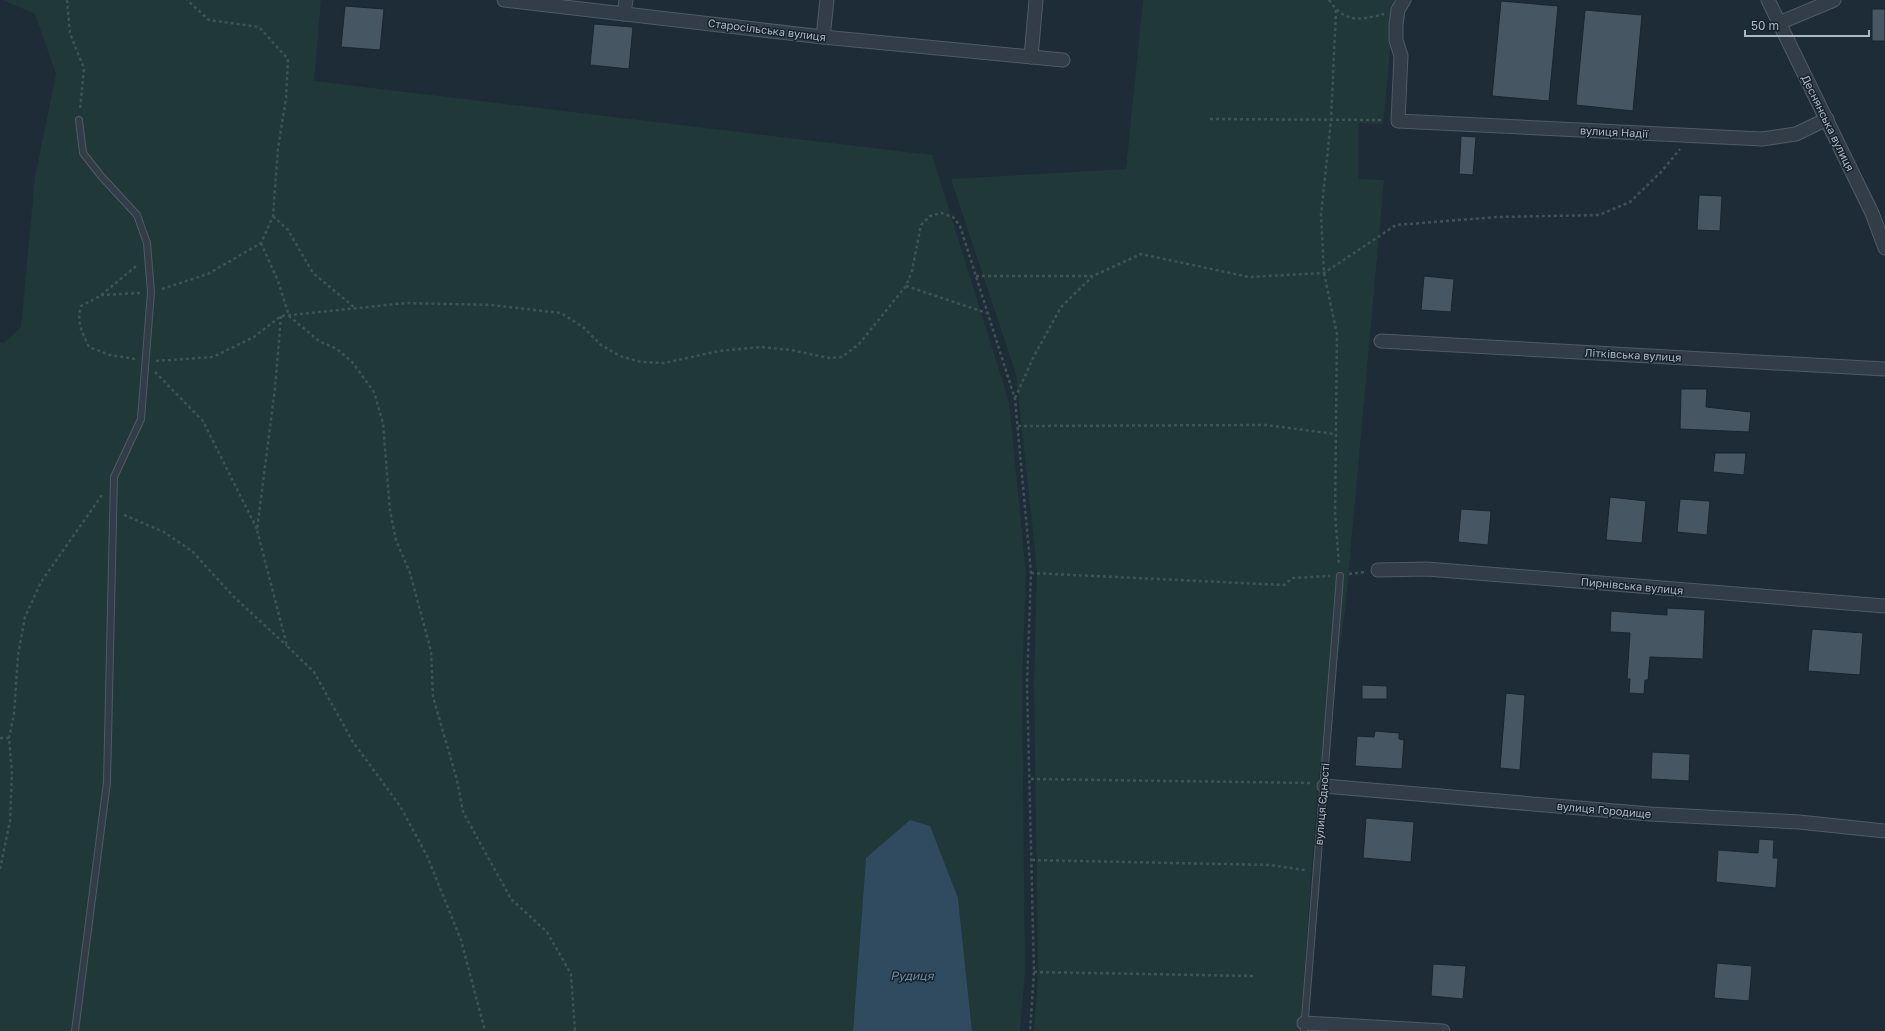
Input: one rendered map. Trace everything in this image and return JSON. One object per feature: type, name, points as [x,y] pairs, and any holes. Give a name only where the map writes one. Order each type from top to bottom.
[{"type":"street","name":"Старосільська вулиця","points":[[504,0],[823,37],[1063,60]]},
{"type":"street","points":[[624,14],[626,0]]},
{"type":"street","points":[[823,37],[827,0]]},
{"type":"street","points":[[1031,57],[1036,0]]},
{"type":"street","name":"Деснянська вулиця","points":[[1768,0],[1872,213],[1885,248]]},
{"type":"street","points":[[1780,23],[1834,0]]},
{"type":"street","points":[[1398,120],[1401,56],[1396,40],[1401,5]]},
{"type":"street","name":"вулиця Надії","points":[[1398,120],[1762,139],[1796,134],[1827,119]]},
{"type":"street","name":"Літківська вулиця","points":[[1381,341],[1885,369]]},
{"type":"street","name":"Пирнівська вулиця","points":[[1378,570],[1427,569],[1885,606]]},
{"type":"street","name":"вулиця Городище","points":[[1324,785],[1650,814],[1799,822],[1885,831]]},
{"type":"street","points":[[1304,1027],[1443,1031]]},
{"type":"lane","points":[[75,1031],[107,782],[114,478],[141,420],[151,292],[147,243],[137,215],[101,176],[83,153],[79,120]]},
{"type":"lane","name":"вулиця Єдності","points":[[1304,1027],[1340,576]]},
{"type":"path","points":[[67,0],[70,34],[84,68],[79,120]]},
{"type":"path","points":[[100,296],[151,292],[208,274],[261,242],[273,216],[278,148],[286,99],[288,59],[259,27],[209,20],[187,0]]},
{"type":"path","points":[[1329,0],[1336,10],[1346,17],[1359,20],[1401,5]]},
{"type":"path","points":[[1336,10],[1331,120],[1321,215],[1324,273],[1337,334],[1335,513],[1340,576]]},
{"type":"path","points":[[1210,119],[1398,120]]},
{"type":"path","points":[[1015,399],[1034,356],[1061,307],[1093,276],[1141,254],[1249,277],[1324,273],[1396,225],[1497,217],[1599,215],[1630,202],[1661,172],[1691,135]]},
{"type":"path","points":[[147,243],[135,267],[100,296],[81,306],[78,317],[88,347],[110,355],[145,362],[214,357],[254,337],[281,316],[354,307],[406,303],[491,306],[561,313],[583,327],[600,345],[620,356],[641,362],[664,363],[719,351],[761,347],[791,350],[829,358],[842,357],[855,348],[906,286],[912,271],[921,225],[930,216],[941,213],[953,217],[960,226],[1015,399],[1018,426],[1031,573],[1027,684],[1031,779],[1034,972],[1030,1031]]},
{"type":"path","points":[[273,216],[288,230],[314,273],[354,307]]},
{"type":"path","points":[[261,242],[278,281],[289,316],[319,341],[337,348],[352,362],[374,392],[383,423],[390,511],[396,540],[410,573],[431,650],[433,697],[457,780],[463,812],[511,899],[547,932],[571,974],[575,1031]]},
{"type":"path","points":[[976,276],[1093,276]]},
{"type":"path","points":[[906,286],[988,313]]},
{"type":"path","points":[[257,530],[275,388],[281,316]]},
{"type":"path","points":[[145,362],[203,421],[257,530],[287,646]]},
{"type":"path","points":[[1018,426],[1266,425],[1335,434]]},
{"type":"path","points":[[0,869],[10,821],[12,774],[9,738],[14,714],[18,655],[25,617],[41,582],[114,478]]},
{"type":"path","points":[[114,510],[164,532],[193,552],[234,597],[314,672],[353,742],[400,806],[427,856],[461,940],[485,1031]]},
{"type":"path","points":[[1031,573],[1284,585],[1293,578],[1340,576],[1378,570]]},
{"type":"path","points":[[0,738],[9,738]]},
{"type":"path","points":[[1031,779],[1324,785]]},
{"type":"path","points":[[1032,860],[1270,865],[1316,871]]},
{"type":"path","points":[[1034,972],[1254,976]]},
{"type":"green space","points":[[3,0],[321,0],[314,81],[932,155],[1009,402],[1026,573],[1022,685],[1025,972],[1020,1031],[972,1031],[958,898],[866,858],[853,1031],[0,1031],[0,342],[4,343],[21,327],[35,177],[56,74],[35,14]]},
{"type":"green space","points":[[1143,0],[1395,0],[1383,124],[1358,123],[1358,179],[1384,180],[1345,612],[1318,782],[1300,1031],[1034,1031],[1038,974],[1034,684],[1037,570],[1016,374],[951,179],[1126,169]]},
{"type":"water","name":"Рудиця","points":[[910,820],[930,826],[958,898],[972,1031],[853,1031],[866,858]]},
{"type":"building","points":[[1501,1],[1558,6],[1549,101],[1492,96]]},
{"type":"building","points":[[345,6],[384,9],[380,50],[341,47]]},
{"type":"building","points":[[1872,9],[1885,9],[1885,41],[1872,41]]},
{"type":"building","points":[[1585,10],[1642,15],[1633,111],[1576,105]]},
{"type":"building","points":[[594,24],[633,27],[629,69],[590,65]]},
{"type":"building","points":[[1461,136],[1476,137],[1473,175],[1459,174]]},
{"type":"building","points":[[1699,195],[1722,196],[1720,231],[1697,230]]},
{"type":"building","points":[[1424,276],[1454,279],[1451,312],[1421,310]]},
{"type":"building","points":[[1681,389],[1707,389],[1706,407],[1751,412],[1749,432],[1680,429]]},
{"type":"building","points":[[1715,453],[1746,453],[1744,475],[1713,472]]},
{"type":"building","points":[[1610,497],[1646,501],[1642,543],[1606,540]]},
{"type":"building","points":[[1680,499],[1710,501],[1707,535],[1677,532]]},
{"type":"building","points":[[1461,509],[1491,511],[1488,545],[1458,542]]},
{"type":"building","points":[[1667,608],[1705,610],[1703,659],[1650,657],[1648,680],[1645,680],[1644,694],[1629,693],[1630,679],[1627,679],[1630,633],[1610,632],[1611,611],[1667,615]]},
{"type":"building","points":[[1812,629],[1863,633],[1860,675],[1808,671]]},
{"type":"building","points":[[1362,685],[1387,686],[1387,699],[1362,699]]},
{"type":"building","points":[[1506,693],[1525,695],[1520,770],[1500,768]]},
{"type":"building","points":[[1375,731],[1399,733],[1399,739],[1404,740],[1402,769],[1355,766],[1357,736],[1374,737]]},
{"type":"building","points":[[1652,752],[1690,754],[1689,781],[1651,779]]},
{"type":"building","points":[[1366,818],[1414,822],[1411,862],[1363,858]]},
{"type":"building","points":[[1759,839],[1774,840],[1773,858],[1778,858],[1776,888],[1716,882],[1718,850],[1758,853]]},
{"type":"building","points":[[1717,963],[1752,966],[1749,1001],[1714,998]]},
{"type":"building","points":[[1433,964],[1466,966],[1463,999],[1431,996]]}]
